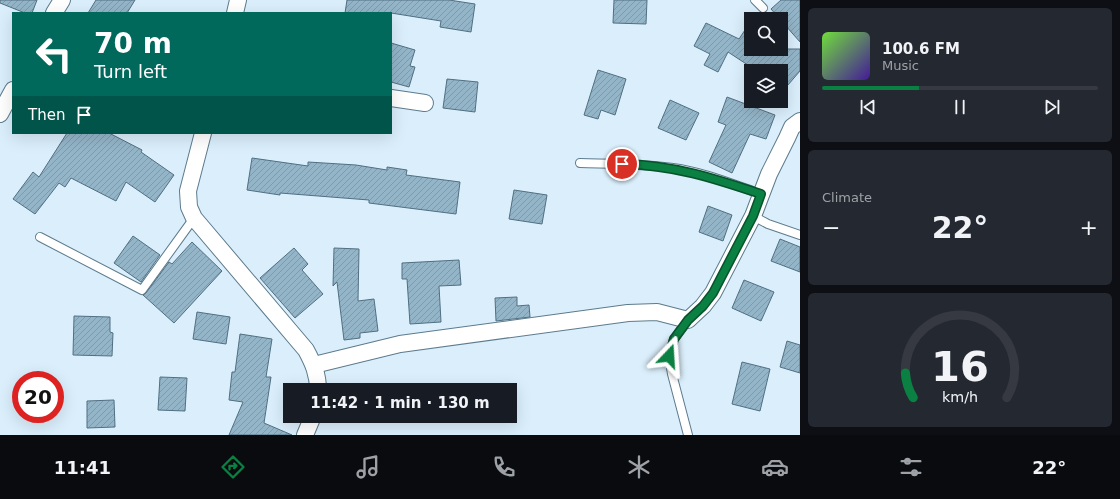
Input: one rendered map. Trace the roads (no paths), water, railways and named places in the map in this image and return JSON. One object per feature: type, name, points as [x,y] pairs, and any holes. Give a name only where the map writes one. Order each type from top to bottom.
[{"type":"street","points":[[55,12],[62,0]]},
{"type":"street","points":[[235,12],[238,0]]},
{"type":"street","points":[[0,112],[12,92]]},
{"type":"street","points":[[392,98],[425,103]]},
{"type":"street","points":[[314,365],[400,344],[628,313],[657,312],[688,320],[703,306],[713,293],[753,216],[769,174],[792,127],[800,121]]},
{"type":"street","points":[[203,134],[188,191],[189,207],[194,218],[306,350],[314,365],[318,383]]},
{"type":"street","points":[[305,435],[310,423]]},
{"type":"lane","points":[[755,0],[763,8]]},
{"type":"lane","points":[[580,163],[636,164],[674,168],[710,177],[761,194]]},
{"type":"lane","points":[[753,216],[768,224],[800,235]]},
{"type":"lane","points":[[40,237],[142,290],[194,218]]},
{"type":"lane","points":[[688,320],[674,339],[669,356],[672,374],[688,435]]}]
